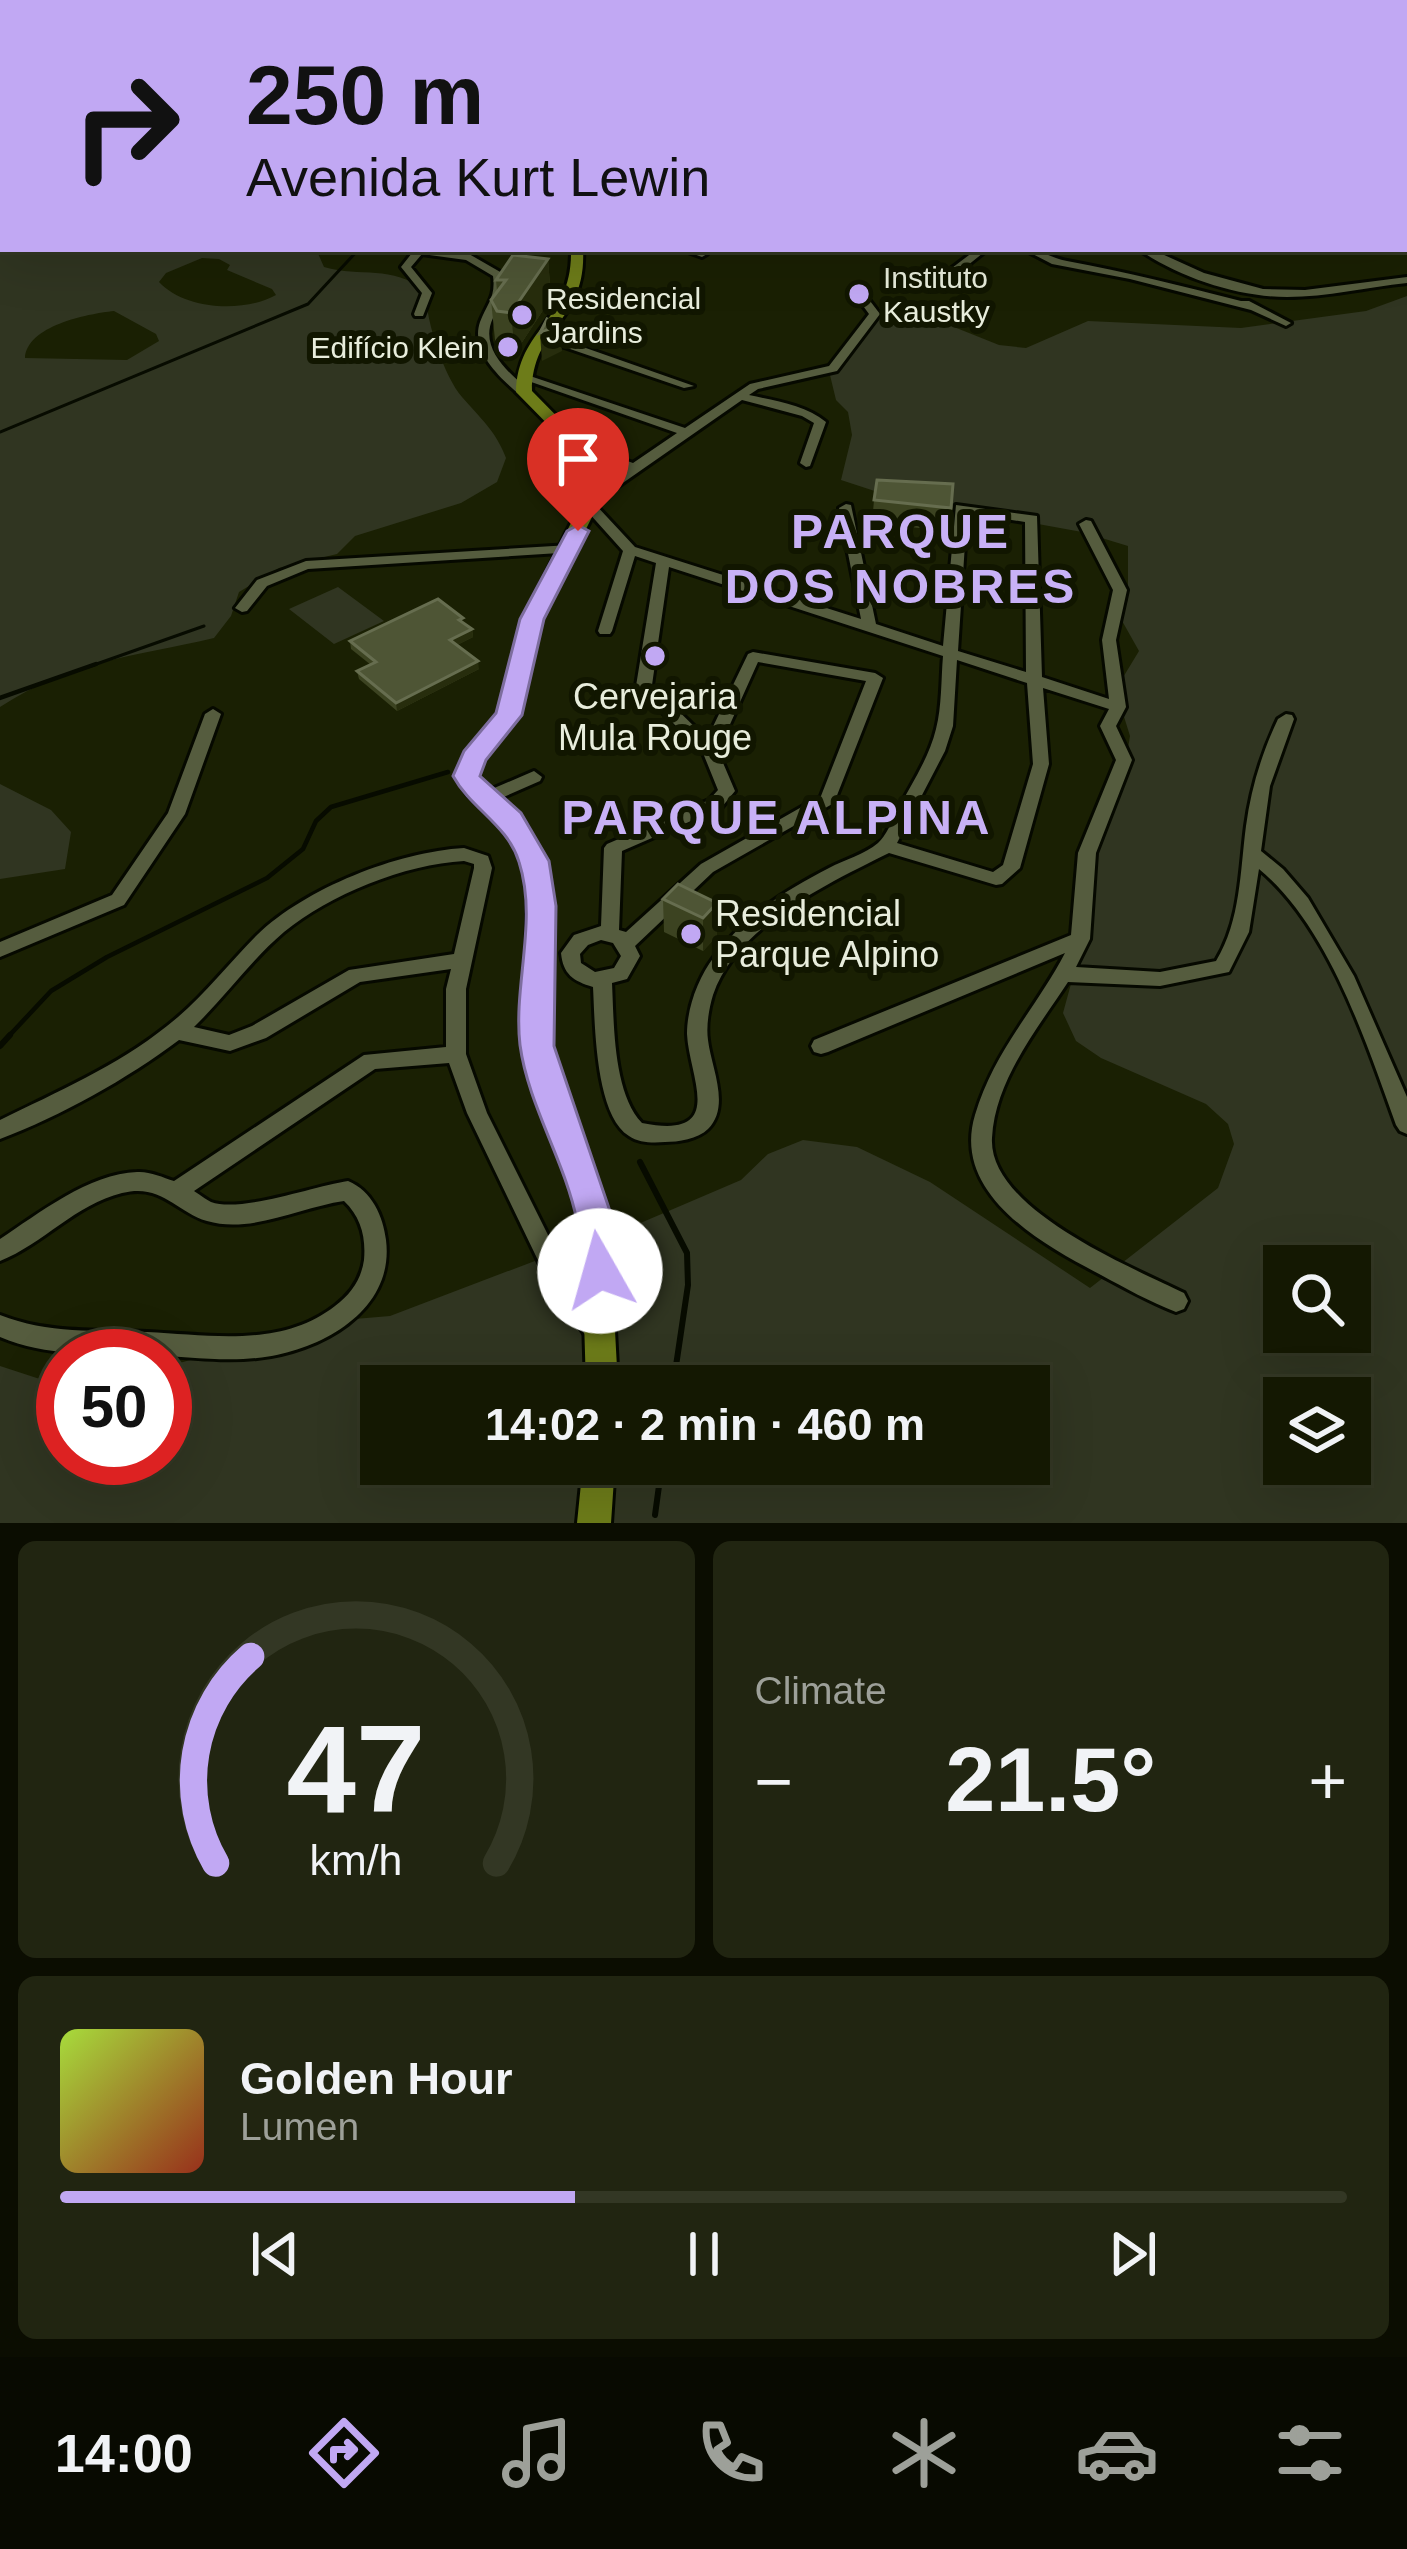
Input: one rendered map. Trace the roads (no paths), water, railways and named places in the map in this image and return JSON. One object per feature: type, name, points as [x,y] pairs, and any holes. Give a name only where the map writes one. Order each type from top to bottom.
[{"type":"main road","points":[[577,252],[580,278],[575,293],[542,336],[524,378],[581,449],[586,502],[570,549],[532,619],[509,715],[467,771],[469,784],[511,820],[534,861],[541,906],[537,1046],[595,1220],[602,1365]]},
{"type":"main road","points":[[594,1523],[597,1485]]},
{"type":"street","points":[[412,252],[437,252]]},
{"type":"street","points":[[452,252],[470,256],[498,275],[499,303],[483,332],[498,366],[689,433]]},
{"type":"street","points":[[695,252],[702,254]]},
{"type":"street","points":[[948,276],[979,252]]},
{"type":"street","points":[[1034,252],[1056,262],[1251,307]]},
{"type":"street","points":[[1149,252],[1233,286],[1301,293],[1407,280]]},
{"type":"street","points":[[418,254],[406,267],[427,293],[419,314]]},
{"type":"street","points":[[1184,268],[1190,276],[1286,323]]},
{"type":"street","points":[[863,299],[875,314],[833,369],[765,381],[586,502],[630,550],[1118,707]]},
{"type":"street","points":[[542,336],[688,386]]},
{"type":"street","points":[[498,366],[524,378]]},
{"type":"street","points":[[740,396],[806,413],[820,422],[806,463]]},
{"type":"street","points":[[581,449],[638,469]]},
{"type":"street","points":[[846,508],[869,624]]},
{"type":"street","points":[[602,980],[610,1064],[632,1128],[645,1133],[693,1129],[704,1120],[708,1098],[697,1025],[704,994],[726,958],[789,899],[887,846],[937,751],[951,686],[961,508],[1033,519],[1034,679],[1041,764],[1028,815],[1004,876],[984,878],[887,846]]},
{"type":"street","points":[[1086,524],[1120,590],[1109,640],[1118,707],[1108,727],[1124,760],[1088,849],[1081,939],[1063,974],[1036,1008],[992,1098],[980,1143],[986,1172],[1005,1197],[1096,1260],[1176,1301]]},
{"type":"street","points":[[242,608],[262,583],[306,565],[570,549]]},
{"type":"street","points":[[605,631],[630,550]]},
{"type":"street","points":[[574,946],[572,967],[584,977],[602,980],[620,974],[630,962],[618,939],[613,848],[723,797],[726,782],[710,751],[644,686],[663,562]]},
{"type":"street","points":[[540,946],[574,946],[590,935],[618,939],[707,868],[828,799],[875,678],[753,657],[710,751]]},
{"type":"street","points":[[0,950],[118,900],[176,814],[213,714]]},
{"type":"street","points":[[1063,974],[1160,980],[1222,967],[1240,929],[1268,761],[1286,718]]},
{"type":"street","points":[[679,720],[723,721]]},
{"type":"street","points":[[484,800],[534,778]]},
{"type":"street","points":[[1251,852],[1274,866],[1313,917],[1407,1125]]},
{"type":"street","points":[[0,1130],[118,1069],[176,1031],[284,922],[373,877],[453,853],[476,855],[483,868],[456,989],[456,1054],[476,1113],[556,1274],[602,1338]]},
{"type":"street","points":[[821,1046],[1081,939]]},
{"type":"street","points":[[176,1031],[230,1043],[259,1032],[356,975],[462,960]]},
{"type":"street","points":[[176,1191],[371,1061],[456,1054]]},
{"type":"street","points":[[0,1251],[72,1206],[138,1181],[176,1191],[208,1212],[233,1215],[306,1195],[348,1191],[368,1212],[376,1264],[358,1304],[330,1323],[259,1347],[53,1341],[0,1326]]},
{"type":"waterway","points":[[0,432],[308,304],[356,252]]},
{"type":"waterway","points":[[88,667],[204,626]]},
{"type":"waterway","points":[[0,698],[96,664]]},
{"type":"waterway","points":[[7,1038],[51,991],[107,957],[267,878],[303,849],[316,821],[331,807],[448,772]]},
{"type":"waterway","points":[[0,1046],[10,1035]]},
{"type":"waterway","points":[[640,1162],[687,1253],[688,1285],[676,1365]]},
{"type":"waterway","points":[[655,1515],[659,1485]]},
{"type":"place","name":"Instituto Kaustky","points":[[859,294]]},
{"type":"place","name":"Residencial Jardins","points":[[522,315]]},
{"type":"place","name":"Edifício Klein","points":[[508,347]]},
{"type":"place","name":"Cervejaria Mula Rouge","points":[[655,656]]},
{"type":"place","name":"Residencial Parque Alpino","points":[[691,934]]},
{"type":"district","name":"PARQUE DOS NOBRES","points":[[901,558]]},
{"type":"district","name":"PARQUE ALPINA","points":[[777,817]]}]
